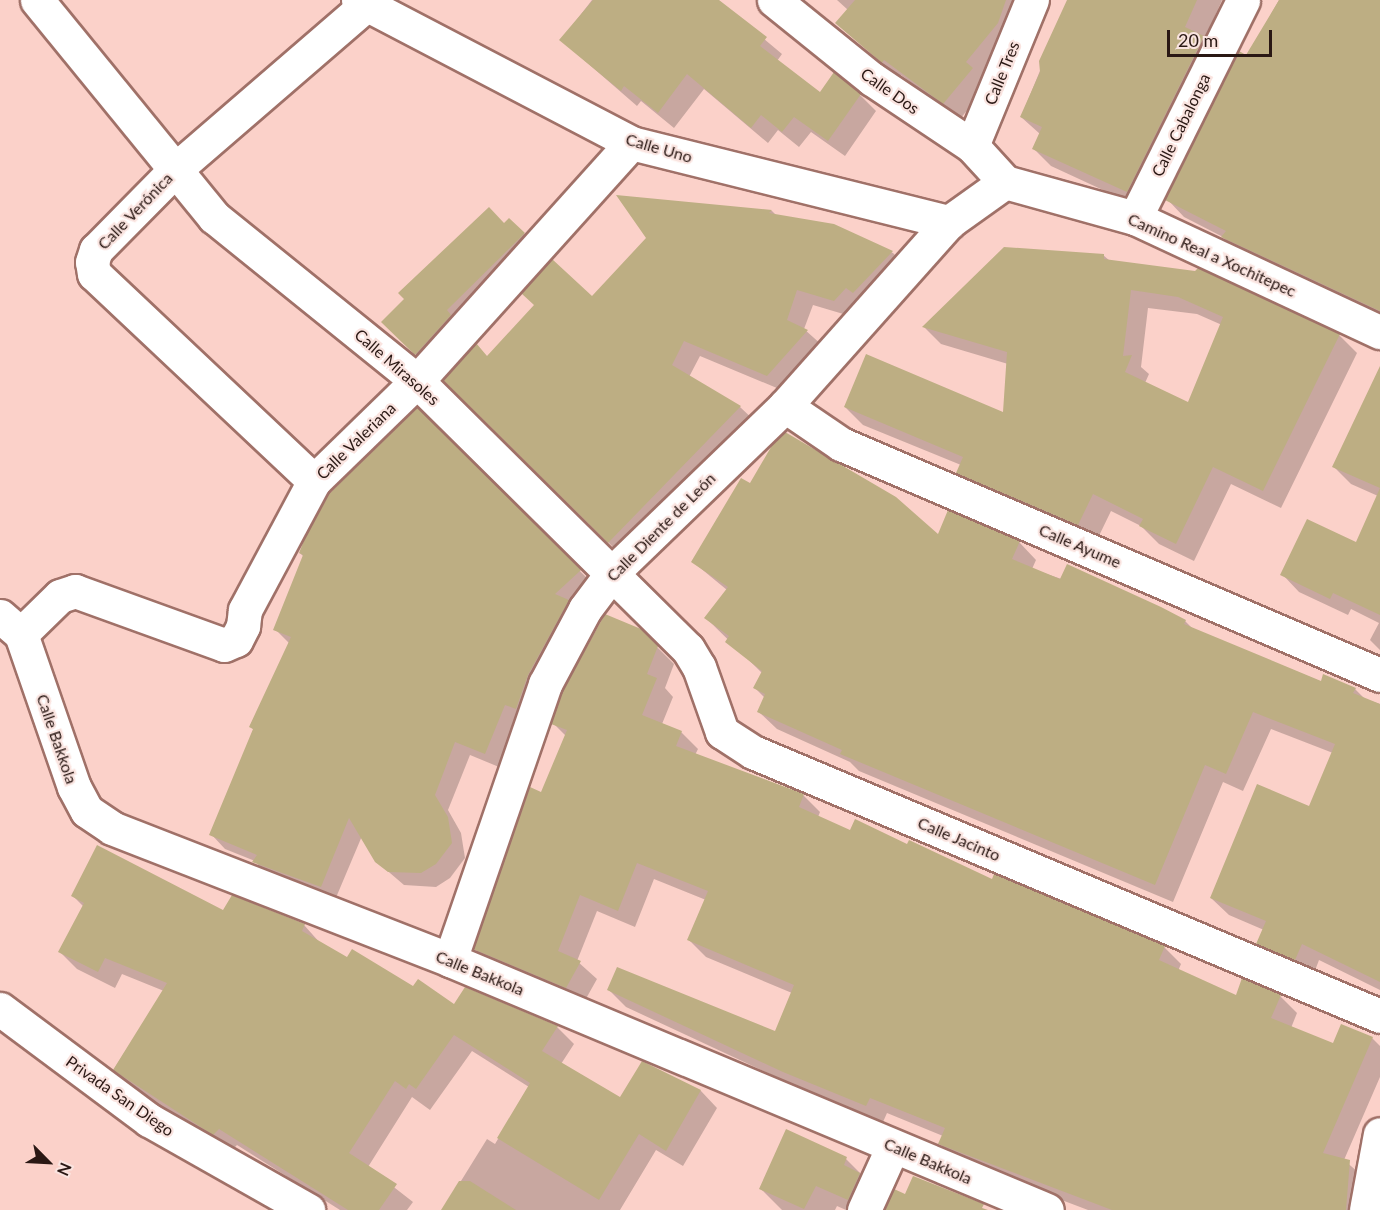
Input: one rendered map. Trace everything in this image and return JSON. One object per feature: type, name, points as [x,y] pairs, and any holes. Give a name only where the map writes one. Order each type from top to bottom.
[{"type":"street","points":[[37,0],[177,168]]},
{"type":"street","name":"Calle Dos","points":[[774,0],[872,79],[972,146],[1005,182]]},
{"type":"street","name":"Calle Tres","points":[[972,146],[1032,0]]},
{"type":"street","name":"Calle Cabalonga","points":[[1135,218],[1243,0]]},
{"type":"street","name":"Calle Verónica","points":[[314,481],[94,274],[92,262],[96,250],[177,168],[363,2]]},
{"type":"street","name":"Calle Uno","points":[[363,2],[631,143],[949,222]]},
{"type":"street","name":"Calle Valeriana","points":[[10,625],[60,596],[75,591],[224,645],[236,640],[243,626],[245,610],[314,481],[417,381],[631,143]]},
{"type":"street","name":"Calle Mirasoles","points":[[177,168],[214,217],[417,381],[612,573]]},
{"type":"street","name":"Camino Real a Xochitepec","points":[[1005,182],[1135,218],[1380,332]]},
{"type":"street","name":"Calle Diente de León","points":[[450,960],[545,684],[585,609],[612,573],[785,406],[949,222],[1005,182]]},
{"type":"street","name":"Calle Ayume","points":[[785,406],[841,444],[1380,675]]},
{"type":"street","name":"Calle Jacinto","points":[[612,573],[688,649],[699,668],[722,732],[753,752],[1380,1016]]},
{"type":"street","name":"Calle Bakkola","points":[[10,625],[74,787],[87,811],[112,828],[450,960],[1047,1210]]},
{"type":"street","name":"Privada San Diego","points":[[0,1009],[148,1120],[308,1210]]},
{"type":"street","points":[[1366,1210],[1380,1134]]},
{"type":"street","points":[[864,1210],[893,1146]]},
{"type":"building","points":[[593,0],[719,0],[767,37],[760,46],[820,92],[834,72],[861,94],[828,141],[794,117],[782,132],[761,115],[751,128],[687,74],[658,113],[624,86],[621,91],[559,40]]},
{"type":"building","points":[[855,0],[1006,0],[998,23],[966,62],[973,68],[943,104],[884,60],[882,63],[835,23]]},
{"type":"building","points":[[1067,0],[1197,0],[1185,27],[1204,36],[1127,192],[1032,149],[1042,127],[1020,117],[1040,72],[1039,61]]},
{"type":"building","points":[[1279,0],[1380,0],[1380,311],[1221,237],[1226,231],[1165,200],[1239,51],[1246,55]]},
{"type":"building","points":[[616,195],[772,210],[769,213],[834,224],[893,251],[853,293],[846,288],[834,301],[797,290],[787,320],[808,330],[767,376],[684,341],[672,365],[741,406],[608,543],[443,380],[476,343],[487,356],[534,305],[521,293],[552,259],[592,296],[646,238]]},
{"type":"building","points":[[489,207],[504,223],[509,218],[525,233],[447,310],[451,315],[415,355],[381,322],[404,299],[398,293]]},
{"type":"building","points":[[1004,247],[1104,254],[1104,259],[1195,271],[1198,268],[1340,334],[1263,491],[1213,467],[1176,544],[1139,526],[1143,519],[1093,494],[1078,525],[956,473],[963,457],[844,407],[866,354],[1003,412],[1007,352],[922,327]],"holes":[[[1131,290],[1178,297],[1223,317],[1188,402],[1125,372],[1132,355],[1123,356]]]},
{"type":"building","points":[[1380,366],[1380,488],[1332,467]]},
{"type":"building","points":[[417,407],[581,570],[555,594],[569,600],[528,675],[516,709],[505,705],[485,754],[455,742],[435,795],[448,817],[452,843],[436,864],[421,873],[388,872],[375,862],[349,818],[321,887],[252,862],[257,855],[209,835],[253,729],[249,727],[291,637],[273,630],[303,555],[299,553],[305,538],[328,495]]},
{"type":"building","points":[[785,432],[896,497],[938,534],[948,510],[1020,541],[1012,559],[1060,579],[1067,564],[1161,607],[1186,620],[1184,624],[1321,681],[1323,674],[1356,688],[1353,693],[1380,704],[1380,982],[1302,944],[1295,960],[1256,944],[1266,921],[1210,898],[1257,784],[1309,806],[1335,744],[1253,712],[1226,774],[1205,765],[1155,885],[840,754],[842,750],[757,712],[765,694],[753,688],[762,671],[725,642],[729,636],[704,618],[728,587],[691,562],[741,478],[750,483],[774,442]]},
{"type":"building","points":[[1380,488],[1380,615],[1333,593],[1330,599],[1280,575],[1307,519],[1356,542]]},
{"type":"building","points":[[605,614],[641,629],[658,646],[647,674],[657,678],[642,715],[682,731],[676,746],[804,794],[799,807],[850,830],[855,819],[907,844],[909,840],[992,879],[994,874],[1165,946],[1159,960],[1236,995],[1242,978],[1281,995],[1271,1018],[1333,1043],[1341,1024],[1373,1037],[1323,1153],[1350,1160],[1346,1210],[1112,1210],[938,1144],[945,1128],[870,1098],[866,1106],[783,1072],[607,990],[617,967],[775,1031],[794,985],[687,940],[708,891],[637,863],[618,911],[580,895],[558,951],[581,961],[566,988],[473,949],[530,787],[541,792],[567,730],[551,724],[562,692]]},
{"type":"building","points":[[97,845],[223,910],[232,895],[305,924],[302,931],[347,957],[352,949],[413,986],[418,979],[454,1004],[465,987],[558,1026],[542,1051],[620,1097],[642,1061],[701,1090],[666,1151],[639,1134],[599,1200],[497,1138],[530,1083],[454,1035],[416,1089],[409,1084],[406,1089],[395,1081],[349,1153],[397,1184],[379,1210],[348,1210],[219,1129],[213,1135],[113,1070],[167,983],[105,958],[98,972],[58,952],[84,903],[71,896]]},
{"type":"building","points":[[786,1129],[847,1157],[844,1165],[860,1173],[848,1200],[816,1186],[804,1209],[759,1189]]},
{"type":"building","points":[[913,1176],[984,1204],[982,1208],[988,1210],[885,1210],[894,1189],[905,1194]]},
{"type":"building","points":[[459,1181],[470,1181],[516,1210],[441,1210]]}]
